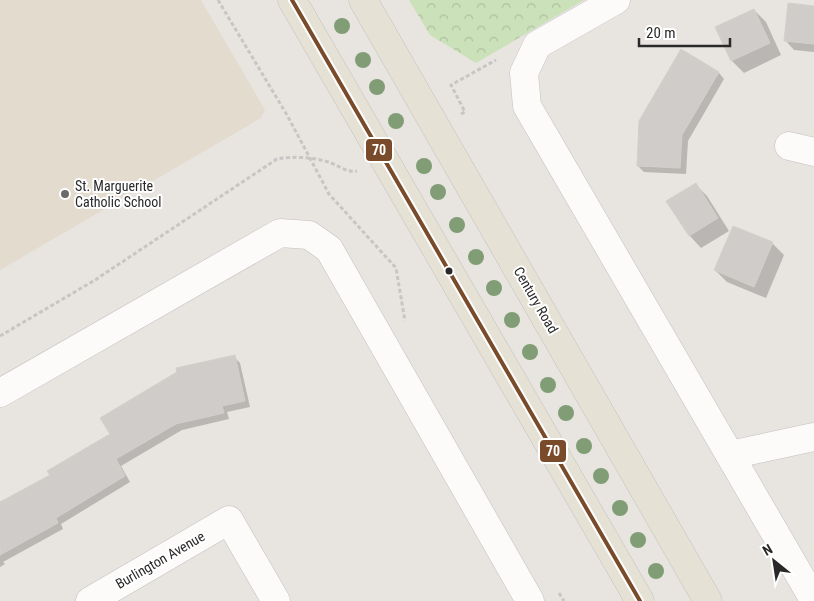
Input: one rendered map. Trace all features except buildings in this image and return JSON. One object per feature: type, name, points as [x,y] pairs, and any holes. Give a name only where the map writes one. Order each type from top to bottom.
[{"type":"main road","points":[[292,0],[640,601]]},
{"type":"main road","name":"Century Road","points":[[364,0],[708,601]]},
{"type":"street","points":[[616,0],[537,45],[524,73],[527,106],[814,600]]},
{"type":"street","points":[[0,393],[280,233],[309,235],[329,249],[530,601]]},
{"type":"street","points":[[730,455],[814,437]]},
{"type":"street","name":"Burlington Avenue","points":[[90,601],[230,520],[276,601]]},
{"type":"path","points":[[0,336],[95,280],[277,159],[292,156],[330,162],[349,172],[355,172]]},
{"type":"shaded area","name":"St. Marguerite Catholic School","points":[[0,0],[201,0],[265,110],[261,118],[0,270]]},
{"type":"green space","points":[[409,0],[584,0],[476,63],[430,35]]},
{"type":"transit line","name":"70","points":[[292,0],[640,601]]},
{"type":"place","name":"St. Marguerite Catholic School","points":[[65,194]]}]
